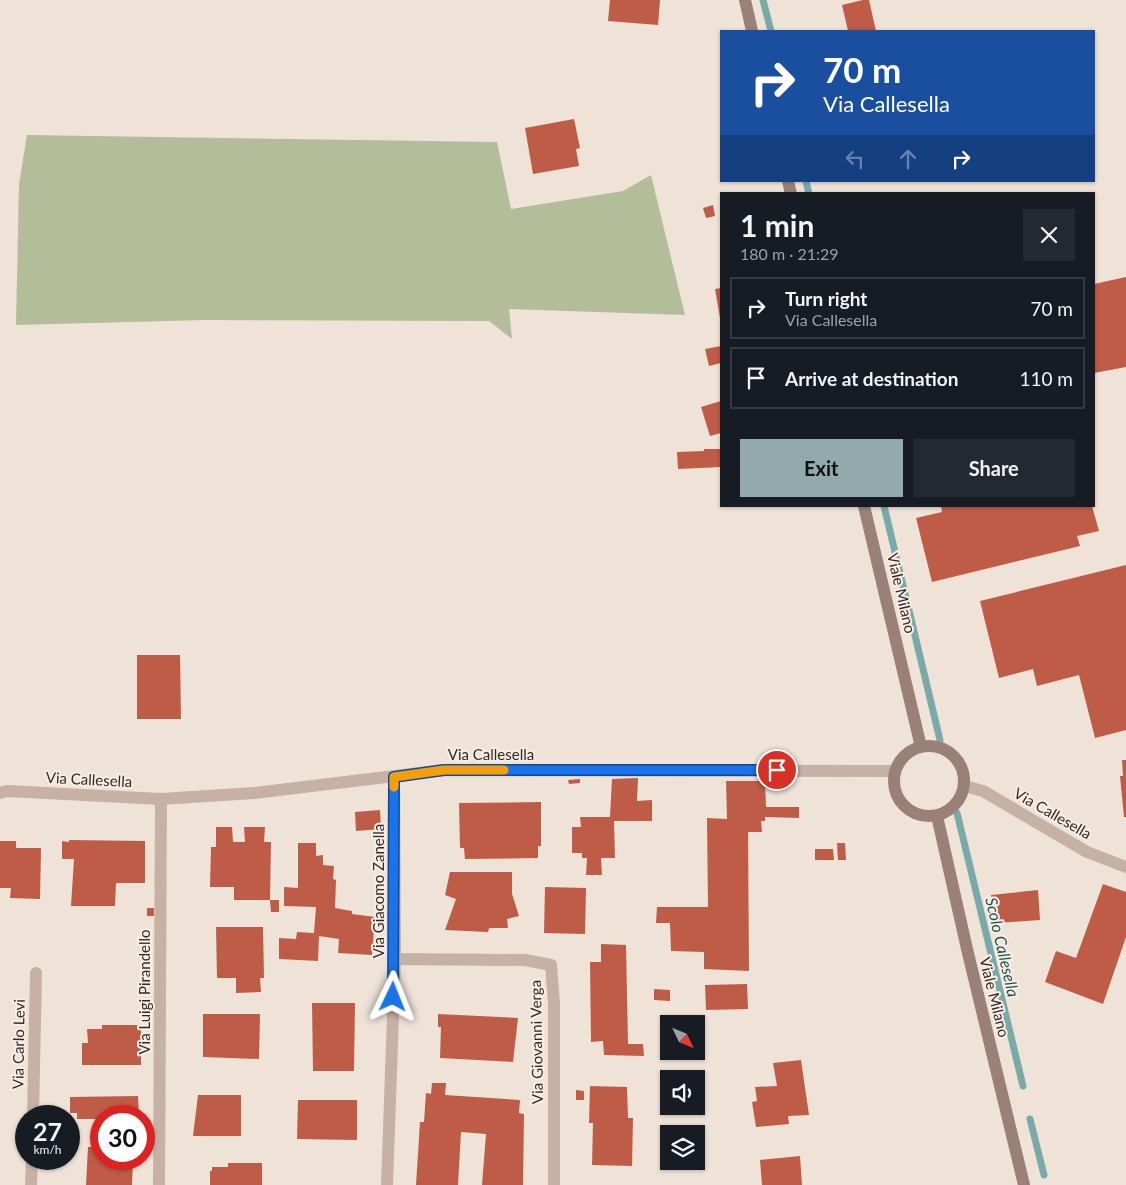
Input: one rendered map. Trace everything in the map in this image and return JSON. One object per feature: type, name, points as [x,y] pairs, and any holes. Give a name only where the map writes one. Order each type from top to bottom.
[{"type":"main road","points":[[745,0],[752,30]]},
{"type":"main road","name":"Viale Milano","points":[[864,507],[921,747]]},
{"type":"main road","points":[[932,746],[943,749],[953,755],[964,774],[962,794],[952,808],[937,816],[919,815],[903,806],[894,790],[895,771],[904,755],[921,747],[932,746]]},
{"type":"main road","name":"Viale Milano","points":[[937,816],[1024,1185]]},
{"type":"street","name":"Via Callesella","points":[[0,793],[7,791],[161,799],[254,793],[444,770],[895,771]]},
{"type":"street","name":"Via Giacomo Zanella","points":[[386,1185],[394,959],[394,777]]},
{"type":"street","name":"Via Callesella","points":[[964,786],[983,791],[1087,852],[1126,867]]},
{"type":"street","name":"Via Luigi Pirandello","points":[[159,1185],[161,799]]},
{"type":"street","name":"Via Giovanni Verga","points":[[394,959],[525,960],[551,965],[554,1003],[554,1185]]},
{"type":"street","name":"Via Carlo Levi","points":[[33,1105],[36,973]]},
{"type":"street","points":[[31,1185],[32,1170]]},
{"type":"green space","points":[[27,135],[497,142],[511,209],[623,191],[651,175],[685,315],[509,309],[512,339],[489,321],[205,320],[16,325],[19,184]]},
{"type":"building","points":[[610,0],[660,0],[658,25],[608,21]]},
{"type":"building","points":[[869,0],[876,30],[848,30],[842,5]]},
{"type":"building","points":[[574,119],[580,148],[576,149],[579,166],[533,174],[525,128]]},
{"type":"building","points":[[713,205],[715,216],[706,218],[703,208]]},
{"type":"building","points":[[1126,277],[1126,367],[1095,373],[1095,284]]},
{"type":"building","points":[[720,288],[720,318],[715,289]]},
{"type":"building","points":[[720,346],[720,363],[709,366],[705,349]]},
{"type":"building","points":[[720,401],[720,433],[710,436],[701,407]]},
{"type":"building","points":[[704,449],[720,449],[720,467],[678,469],[677,452],[704,451]]},
{"type":"building","points":[[941,507],[1092,507],[1099,531],[1077,536],[1080,546],[932,582],[916,518],[942,512]]},
{"type":"building","points":[[1126,565],[1126,730],[1095,738],[1079,675],[1037,686],[1033,669],[999,678],[980,601]]},
{"type":"building","points":[[137,655],[180,655],[181,719],[137,719]]},
{"type":"building","points":[[1122,760],[1126,760],[1126,817],[1124,817],[1120,776],[1123,776]]},
{"type":"building","points":[[638,778],[637,801],[652,800],[652,821],[614,821],[615,858],[601,858],[602,875],[586,875],[587,858],[582,858],[582,853],[572,853],[572,827],[581,827],[580,817],[610,817],[612,779]]},
{"type":"building","points":[[580,779],[580,783],[569,784],[568,780]]},
{"type":"building","points":[[726,781],[765,781],[766,807],[799,807],[799,818],[765,817],[765,821],[761,821],[762,832],[748,832],[749,971],[704,969],[704,952],[671,951],[670,923],[656,923],[657,907],[708,907],[707,818],[727,819]]},
{"type":"building","points":[[541,802],[541,846],[538,846],[538,858],[465,859],[464,848],[460,848],[459,803]]},
{"type":"building","points":[[380,810],[381,829],[356,831],[355,812]]},
{"type":"building","points":[[216,827],[232,827],[233,842],[245,842],[244,827],[265,827],[264,842],[271,842],[270,900],[234,900],[234,887],[210,887],[211,847],[216,847]]},
{"type":"building","points":[[69,840],[145,841],[145,883],[116,883],[115,906],[71,906],[74,859],[62,859],[62,841],[69,842]]},
{"type":"building","points":[[0,841],[16,841],[16,848],[41,848],[40,899],[10,898],[11,888],[0,888]]},
{"type":"building","points":[[298,843],[316,843],[316,856],[323,855],[323,865],[334,866],[333,879],[336,880],[335,908],[352,911],[352,914],[375,917],[372,955],[338,953],[339,939],[319,936],[318,961],[279,959],[279,938],[296,939],[297,932],[314,933],[316,907],[284,906],[284,887],[298,888]]},
{"type":"building","points":[[837,843],[845,843],[846,860],[838,860]]},
{"type":"building","points":[[815,849],[833,849],[834,860],[815,860]]},
{"type":"building","points":[[450,872],[512,872],[512,894],[519,916],[507,919],[508,928],[489,928],[488,932],[445,930],[456,899],[445,895]]},
{"type":"building","points":[[1103,884],[1126,892],[1126,937],[1103,1004],[1045,982],[1056,951],[1076,958]]},
{"type":"building","points":[[545,887],[586,888],[585,934],[544,933]]},
{"type":"building","points":[[1038,890],[1040,920],[997,923],[991,895]]},
{"type":"building","points":[[270,900],[279,900],[279,912],[271,912]]},
{"type":"building","points":[[147,908],[154,908],[154,916],[147,916]]},
{"type":"building","points":[[216,927],[263,927],[264,978],[260,978],[261,992],[236,993],[236,978],[217,978]]},
{"type":"building","points":[[601,944],[626,945],[628,1044],[643,1044],[644,1056],[604,1055],[603,1041],[591,1042],[590,962],[601,962]]},
{"type":"building","points":[[747,984],[748,1009],[706,1010],[705,985]]},
{"type":"building","points":[[654,989],[670,990],[670,1001],[654,1000]]},
{"type":"building","points":[[312,1003],[355,1003],[354,1071],[313,1071]]},
{"type":"building","points":[[203,1014],[260,1014],[259,1059],[203,1057]]},
{"type":"building","points":[[438,1014],[518,1018],[513,1062],[440,1058],[441,1027],[438,1027]]},
{"type":"building","points":[[102,1025],[141,1025],[141,1065],[82,1065],[82,1043],[88,1043],[87,1029],[102,1029]]},
{"type":"building","points":[[801,1060],[809,1115],[788,1116],[789,1124],[756,1127],[752,1102],[757,1101],[755,1087],[777,1086],[773,1063]]},
{"type":"building","points":[[432,1083],[446,1083],[445,1095],[520,1100],[519,1113],[524,1114],[523,1185],[482,1185],[486,1134],[461,1132],[458,1185],[416,1185],[420,1122],[424,1122],[426,1093],[431,1094]]},
{"type":"building","points":[[590,1086],[627,1087],[628,1118],[633,1118],[632,1166],[592,1165],[593,1123],[589,1123]]},
{"type":"building","points":[[576,1090],[584,1091],[584,1100],[576,1100]]},
{"type":"building","points":[[198,1095],[241,1095],[241,1136],[193,1136]]},
{"type":"building","points":[[138,1096],[138,1105],[90,1105],[90,1119],[80,1119],[80,1105],[70,1105],[70,1097]]},
{"type":"building","points":[[298,1100],[357,1100],[357,1140],[297,1139]]},
{"type":"building","points":[[88,1147],[90,1147],[90,1170],[133,1170],[132,1185],[86,1185]]},
{"type":"building","points":[[800,1156],[802,1185],[762,1185],[760,1160]]},
{"type":"building","points":[[228,1163],[262,1163],[262,1185],[210,1185],[210,1171],[212,1171],[212,1167],[228,1167]]},
{"type":"waterway","name":"Scolo Callesella","points":[[763,0],[771,30]]},
{"type":"waterway","name":"Scolo Callesella","points":[[806,182],[809,192]]},
{"type":"waterway","name":"Scolo Callesella","points":[[884,507],[940,740]]},
{"type":"waterway","name":"Scolo Callesella","points":[[957,813],[1023,1086]]},
{"type":"waterway","name":"Scolo Callesella","points":[[1030,1119],[1044,1175]]},
{"type":"slow traffic","points":[[394,787],[394,777],[444,770],[504,770]]},
{"type":"route","points":[[393,997],[394,777],[444,770],[777,770]]}]
